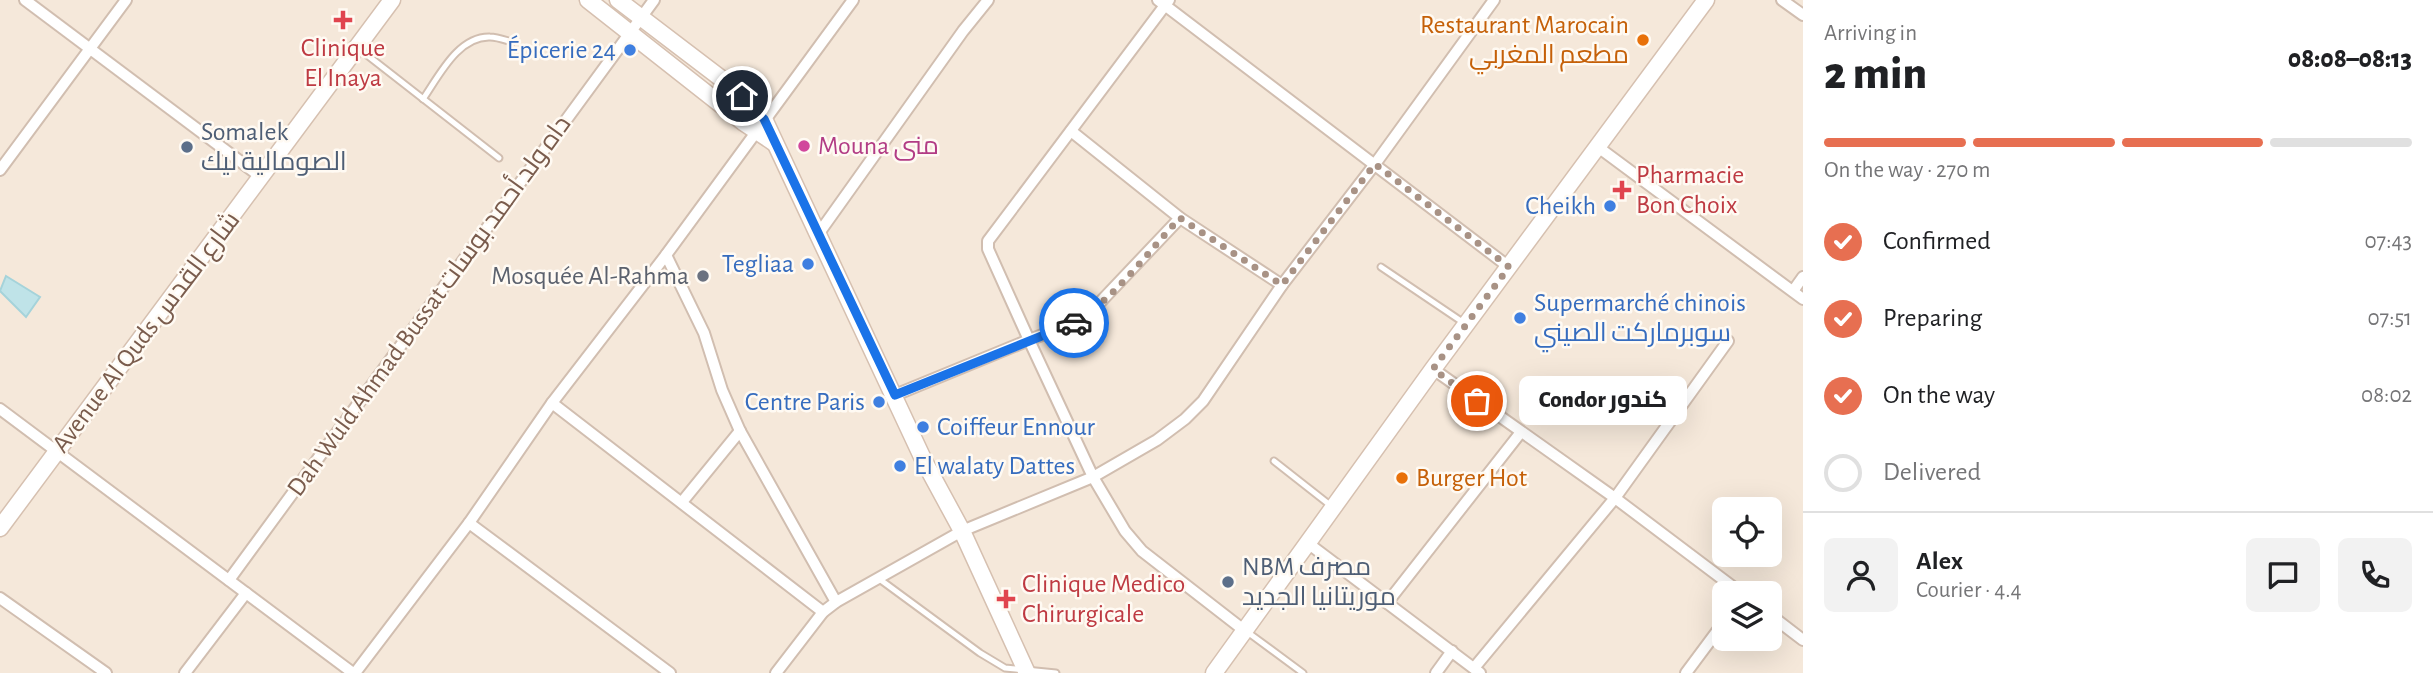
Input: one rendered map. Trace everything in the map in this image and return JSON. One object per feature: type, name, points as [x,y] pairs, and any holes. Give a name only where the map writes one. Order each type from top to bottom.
[{"type":"street","points":[[25,0],[261,177]]},
{"type":"street","points":[[0,170],[126,0]]},
{"type":"street","name":"Avenue Al Quds شارع القدس","points":[[0,528],[392,0]]},
{"type":"street","points":[[588,0],[760,125]]},
{"type":"street","points":[[618,0],[731,86],[781,154],[924,461],[962,531],[1027,672]]},
{"type":"street","name":"Dah Wuld Ahmad Bussat داه ولد أحمد بوسات","points":[[229,580],[654,0]]},
{"type":"street","points":[[0,409],[354,673],[469,523],[552,403],[666,255],[853,0]]},
{"type":"street","points":[[819,233],[988,0]]},
{"type":"street","points":[[776,673],[823,612],[836,602],[962,531],[1093,477],[1157,440],[1194,410],[1203,401],[1282,285],[1375,164],[1494,0]]},
{"type":"street","points":[[1214,673],[1433,369],[1706,0]]},
{"type":"street","points":[[1782,0],[1803,15]]},
{"type":"street","points":[[1245,631],[1142,551],[1125,531],[1093,477],[988,248],[989,241],[1164,2],[1509,267]]},
{"type":"street","points":[[1071,131],[1180,218],[1282,285]]},
{"type":"street","points":[[1598,147],[1803,299]]},
{"type":"street","points":[[895,395],[1088,315],[1180,218]]},
{"type":"street","points":[[666,255],[704,332],[722,390],[740,431],[836,602]]},
{"type":"street","points":[[1793,291],[1803,277]]},
{"type":"street","points":[[1309,544],[1477,671],[1615,498],[1728,341]]},
{"type":"street","points":[[1433,369],[1615,498],[1725,581]]},
{"type":"street","points":[[552,403],[823,612]]},
{"type":"street","points":[[681,502],[740,431]]},
{"type":"street","points":[[1387,603],[1521,432]]},
{"type":"street","points":[[469,523],[670,673]]},
{"type":"street","points":[[185,673],[246,593]]},
{"type":"street","points":[[0,598],[106,673]]},
{"type":"street","points":[[1782,624],[1803,640]]},
{"type":"street","points":[[1686,673],[1712,638]]},
{"type":"street","points":[[1436,673],[1452,651]]},
{"type":"lane","points":[[424,99],[454,54],[470,41],[490,37],[512,42]]},
{"type":"lane","points":[[357,47],[499,158]]},
{"type":"lane","points":[[1381,267],[1467,325]]},
{"type":"lane","points":[[1274,461],[1333,507]]},
{"type":"lane","points":[[878,578],[980,653],[1006,668],[1056,673]]},
{"type":"lane","points":[[1245,631],[1303,673]]},
{"type":"shaded area","points":[[0,0],[1803,0],[1803,673],[0,673]]},
{"type":"water","points":[[6,276],[40,297],[26,317],[0,291]]},
{"type":"way so far","points":[[1074,323],[1088,315],[1180,218],[1282,285],[1375,164],[1509,267],[1433,369],[1477,401]]},
{"type":"place","name":"Clinique El Inaya","points":[[343,20]]},
{"type":"place","name":"Restaurant Marocain مطعم المغربي","points":[[1643,40]]},
{"type":"place","name":"Épicerie 24","points":[[630,50]]},
{"type":"place","name":"Mouna منى","points":[[804,146]]},
{"type":"place","name":"Somalek الصومالية ليك","points":[[187,147]]},
{"type":"place","name":"Pharmacie Bon Choix","points":[[1622,190]]},
{"type":"place","name":"Cheikh","points":[[1610,206]]},
{"type":"place","name":"Tegliaa","points":[[808,264]]},
{"type":"place","name":"Mosquée Al-Rahma","points":[[703,276]]},
{"type":"place","name":"Supermarché chinois سوبرماركت الصيني","points":[[1520,318]]},
{"type":"place","name":"Condor كندور","points":[[1477,401]]},
{"type":"place","name":"Centre Paris","points":[[879,402]]},
{"type":"place","name":"Coiffeur Ennour","points":[[923,427]]},
{"type":"place","name":"El walaty Dattes","points":[[900,466]]},
{"type":"place","name":"Burger Hot","points":[[1402,478]]},
{"type":"place","name":"NBM مصرف موريتانيا الجديد","points":[[1228,582]]},
{"type":"place","name":"Clinique Medico Chirurgicale","points":[[1006,599]]},
{"type":"route","points":[[742,96],[764,119],[895,395],[949,371],[1074,323]]}]
